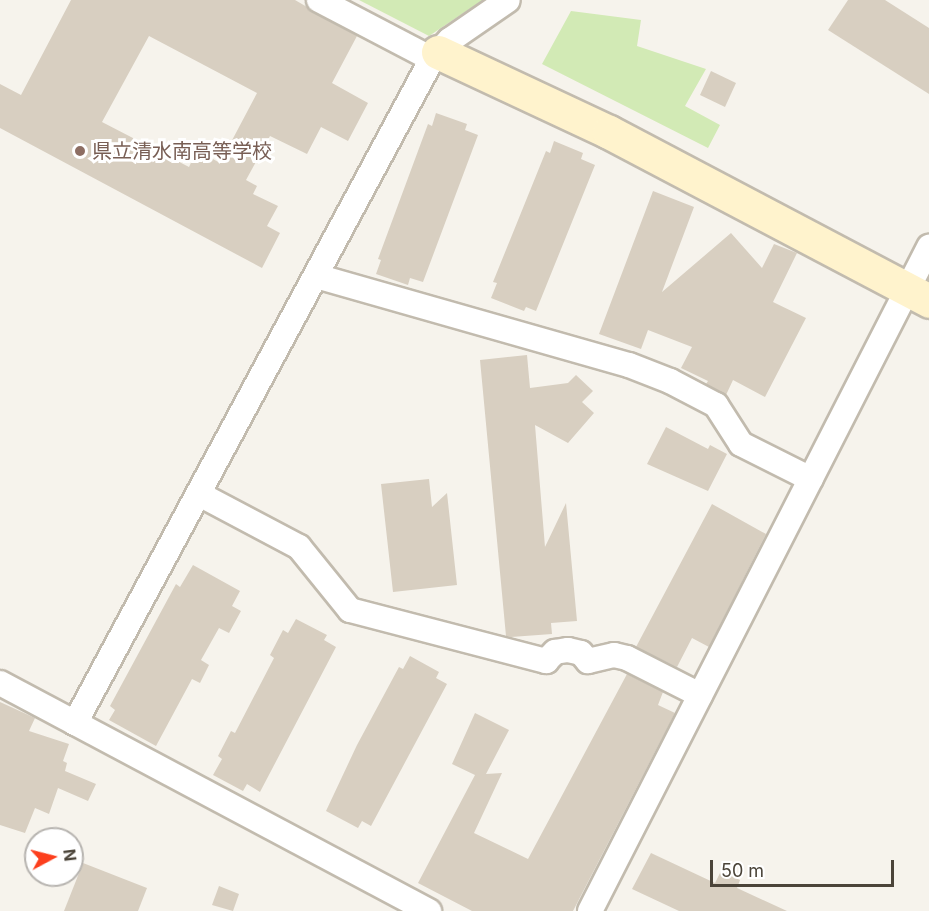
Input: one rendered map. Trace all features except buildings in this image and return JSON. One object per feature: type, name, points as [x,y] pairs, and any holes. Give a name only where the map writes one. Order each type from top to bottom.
[{"type":"street","points":[[319,0],[435,56],[609,132],[918,295]]},
{"type":"street","points":[[75,723],[435,56],[508,0]]},
{"type":"street","points":[[590,911],[811,479],[918,295],[929,247]]},
{"type":"street","points":[[316,276],[629,365],[670,381],[716,405],[741,444],[811,479]]},
{"type":"street","points":[[199,494],[298,548],[351,610],[546,661],[555,652],[568,650],[580,653],[588,661],[614,655],[627,658],[700,695]]},
{"type":"street","points":[[0,682],[429,911]]},
{"type":"green space","points":[[359,0],[483,0],[429,36]]},
{"type":"green space","points":[[571,11],[641,20],[637,46],[706,69],[685,106],[720,125],[708,148],[542,64]]},
{"type":"place","name":"県立清水南高等学校","points":[[80,151]]}]
